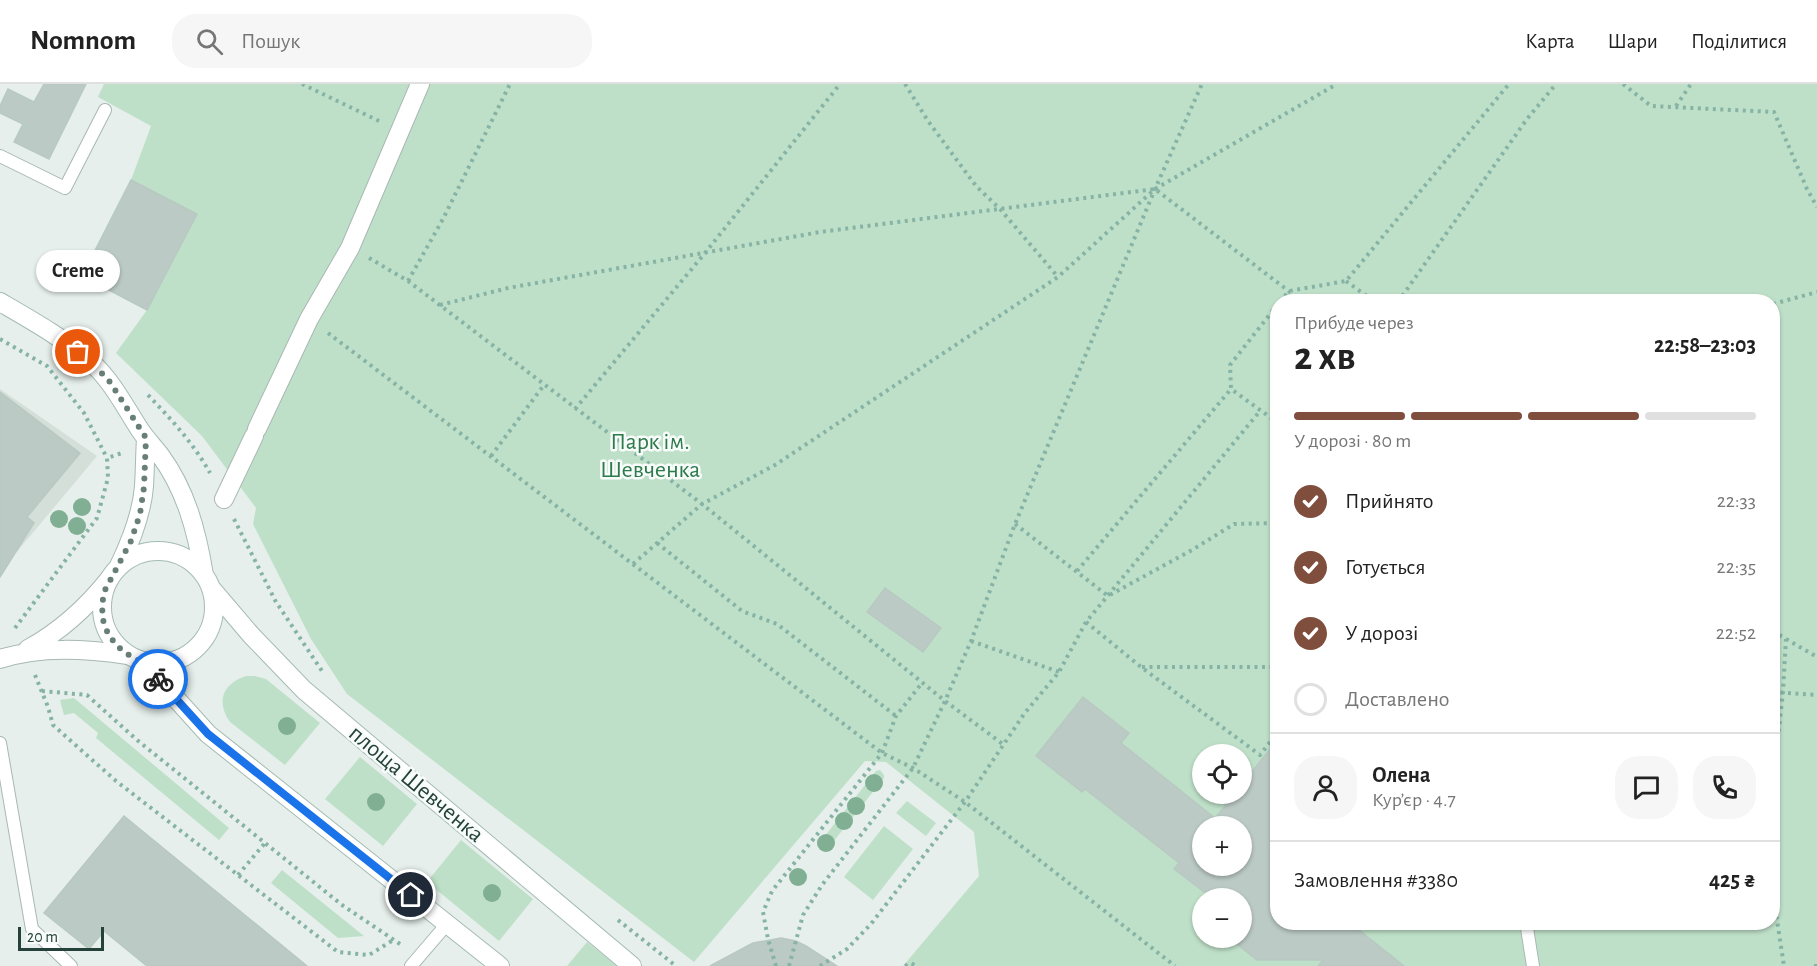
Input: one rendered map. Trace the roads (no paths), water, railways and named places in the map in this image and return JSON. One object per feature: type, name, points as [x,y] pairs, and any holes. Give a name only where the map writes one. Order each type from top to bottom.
[{"type":"street","points":[[224,499],[309,319],[350,248],[420,84]]},
{"type":"street","points":[[0,302],[64,342],[92,363],[110,382],[177,483],[190,512],[215,604],[208,634],[187,656],[173,662],[157,664],[135,658],[87,651],[45,650],[24,652],[0,659]]},
{"type":"street","points":[[146,438],[144,487],[140,514],[131,541],[104,592],[103,620],[108,634],[117,646],[135,658],[208,734],[500,966]]},
{"type":"street","points":[[24,652],[44,640],[80,612],[114,572],[130,558],[156,551],[170,552],[195,564],[208,581]]},
{"type":"street","name":"площа Шевченка","points":[[208,581],[250,635],[304,690],[632,966]]},
{"type":"lane","points":[[0,156],[65,188],[105,110]]},
{"type":"lane","points":[[0,743],[32,929],[72,966]]},
{"type":"lane","points":[[414,962],[447,924]]},
{"type":"lane","points":[[1527,930],[1533,966]]},
{"type":"place","name":"Creme","points":[[78,352]]},
{"type":"park label","name":"Парк iм. Шевченка","points":[[650,456]]}]
